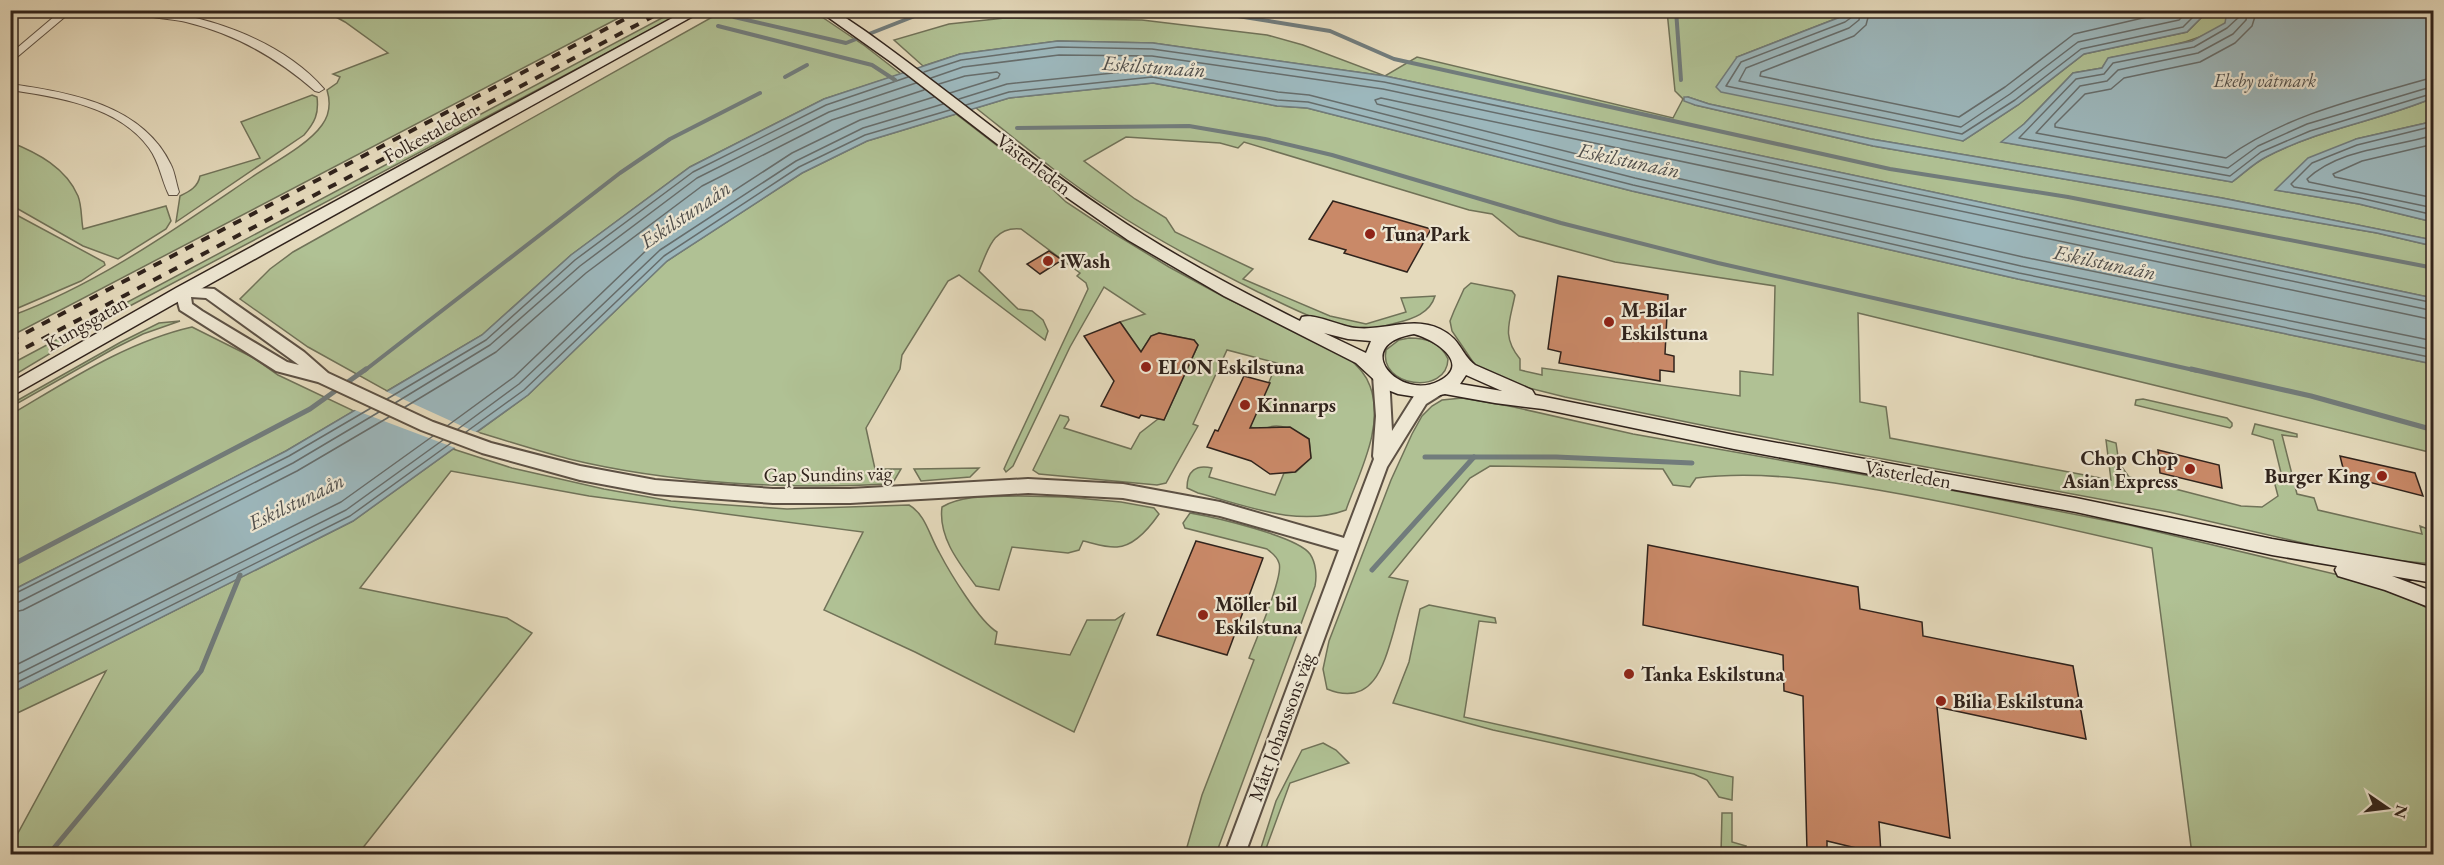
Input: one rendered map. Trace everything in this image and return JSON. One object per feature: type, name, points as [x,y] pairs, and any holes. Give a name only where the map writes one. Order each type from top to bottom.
[{"type":"main road","name":"Folkestaleden","points":[[182,292],[698,10]]},
{"type":"main road","name":"Västerleden","points":[[824,10],[1143,242],[1185,268],[1362,359],[1378,373]]},
{"type":"main road","name":"Kungsgatan","points":[[10,391],[182,292]]},
{"type":"main road","name":"Västerleden","points":[[1254,302],[1326,328],[1372,336],[1391,332]]},
{"type":"main road","points":[[1414,328],[1437,334],[1453,345],[1460,362],[1454,379],[1439,388],[1407,390],[1392,385],[1378,373],[1372,357],[1379,340],[1391,332],[1414,328]]},
{"type":"main road","name":"Västerleden","points":[[1460,362],[1498,383],[1543,402]]},
{"type":"main road","name":"Västerleden","points":[[1439,388],[1543,402],[1734,442],[2076,505],[2272,547],[2433,574]]},
{"type":"main road","name":"Västerleden","points":[[2272,547],[2389,583],[2433,601]]},
{"type":"street","points":[[10,60],[68,10]]},
{"type":"street","points":[[137,10],[177,17],[229,31],[276,54],[296,67],[319,89]]},
{"type":"street","points":[[10,87],[64,95],[96,105],[137,128],[159,152],[172,180],[174,192]]},
{"type":"street","name":"Gap Sundins väg","points":[[328,380],[209,293],[182,292],[185,306],[282,367],[328,380],[427,426],[488,449],[550,467],[629,483],[742,495],[850,496],[1025,486],[1123,491],[1220,509],[1348,546]]},
{"type":"street","name":"Mått Johanssons väg","points":[[1235,855],[1379,466],[1385,434],[1378,373]]},
{"type":"street","name":"Mått Johanssons väg","points":[[1379,466],[1420,400],[1439,388]]},
{"type":"green space","points":[[325,11],[632,11],[11,336],[11,316],[75,288],[135,254],[290,153],[316,132],[328,113],[327,90],[337,83],[340,77],[333,74],[388,53],[345,22]]},
{"type":"green space","points":[[675,11],[686,11],[126,308],[11,377],[11,364]]},
{"type":"green space","points":[[723,11],[813,11],[865,46],[901,74],[824,99],[690,167],[571,255],[482,335],[387,391],[308,347],[240,299],[270,269],[293,252]]},
{"type":"green space","points":[[1667,11],[1850,11],[1843,16],[1737,57],[1963,141],[2018,105],[2084,54],[2187,32],[2208,11],[2235,11],[2226,22],[2197,38],[2109,58],[2102,68],[2073,73],[2024,124],[2002,142],[2232,182],[2262,159],[2286,147],[2433,98],[2433,119],[2426,123],[2356,139],[2276,190],[2359,204],[2433,222],[2433,240],[2222,198],[1871,139],[1709,104],[1688,97],[1683,99],[1675,91]]},
{"type":"green space","points":[[1005,18],[1142,20],[1267,35],[1303,45],[1385,76],[1153,43],[1058,41],[960,54],[923,66],[894,40],[949,24]]},
{"type":"green space","points":[[1417,57],[1673,118],[1683,99],[1695,105],[1873,146],[2377,233],[2433,246],[2433,298],[1385,76]]},
{"type":"green space","points":[[1153,83],[1277,106],[1307,108],[1632,191],[2018,279],[2433,364],[2433,453],[1858,313],[1860,402],[1886,407],[1890,438],[2111,480],[2106,440],[2116,443],[2119,463],[2129,477],[2241,506],[2262,507],[2278,496],[2273,477],[2282,477],[2273,440],[2252,434],[2255,424],[2297,434],[2297,437],[2282,435],[2297,494],[2314,498],[2318,510],[2422,534],[2420,526],[2433,531],[2433,564],[2363,557],[2169,512],[1711,427],[1517,385],[1475,365],[1452,331],[1450,321],[1464,289],[1471,283],[1512,291],[1515,295],[1508,328],[1510,343],[1520,359],[1520,370],[1542,375],[1542,368],[1740,396],[1740,371],[1773,375],[1775,286],[1615,262],[1519,236],[1492,214],[1469,210],[1244,142],[1238,148],[1220,143],[1126,137],[1084,161],[1135,199],[1166,218],[1175,232],[1253,269],[1243,279],[1330,316],[1366,324],[1406,312],[1401,298],[1435,296],[1425,311],[1409,319],[1369,328],[1339,326],[1303,313],[1258,292],[1144,230],[1073,184],[976,108],[1009,98]]},
{"type":"green space","points":[[312,95],[317,97],[317,113],[304,135],[176,222],[180,196],[195,186],[200,176],[260,158],[241,122]]},
{"type":"green space","points":[[956,114],[1048,185],[1066,202],[1110,231],[1226,298],[1348,357],[1355,364],[1364,374],[1370,386],[1374,401],[1374,417],[1368,449],[1346,510],[1328,515],[1290,516],[1253,508],[1187,488],[1191,473],[1197,468],[1206,467],[1212,468],[1209,477],[1275,495],[1284,473],[1296,472],[1311,458],[1309,439],[1298,433],[1281,426],[1263,430],[1250,427],[1277,363],[1227,350],[1193,424],[1198,426],[1166,483],[1157,485],[1039,474],[1033,470],[1060,415],[1068,417],[1069,420],[1064,428],[1131,449],[1140,433],[1158,419],[1164,420],[1198,345],[1194,340],[1159,333],[1151,336],[1141,352],[1120,322],[1145,314],[1104,287],[1070,347],[1013,466],[1006,472],[1004,469],[1008,460],[1088,289],[1086,283],[1077,276],[1080,273],[1021,229],[1004,231],[998,235],[989,248],[979,271],[1018,309],[1032,311],[1043,320],[1048,331],[1045,340],[959,275],[948,281],[902,355],[900,369],[866,428],[875,469],[901,469],[894,481],[888,484],[769,485],[646,474],[569,459],[477,432],[528,395],[667,261],[802,173],[867,141]]},
{"type":"green space","points":[[10,142],[41,157],[66,177],[78,196],[83,229],[166,206],[171,221],[166,229],[118,259],[83,246],[11,205]]},
{"type":"green space","points":[[11,212],[104,262],[105,265],[81,281],[11,311]]},
{"type":"green space","points":[[180,321],[143,334],[115,348],[11,407],[11,404],[121,342],[159,323]]},
{"type":"green space","points":[[192,327],[254,358],[278,375],[354,411],[286,451],[11,591],[10,415],[121,352]]},
{"type":"green space","points":[[1421,339],[1437,345],[1448,359],[1445,371],[1437,378],[1426,382],[1402,379],[1392,372],[1386,363],[1386,350],[1399,340]]},
{"type":"green space","points":[[1462,398],[1509,406],[1633,434],[1961,492],[2129,525],[2385,586],[2433,611],[2433,854],[2192,854],[2152,548],[1981,510],[1833,483],[1787,477],[1742,475],[1696,478],[1690,487],[1673,485],[1663,469],[1490,466],[1470,478],[1389,577],[1408,581],[1386,657],[1374,680],[1366,688],[1355,693],[1327,689],[1323,669],[1329,641],[1391,480],[1412,434],[1422,416],[1432,406],[1442,400]]},
{"type":"green space","points":[[2143,399],[2227,418],[2232,426],[2230,428],[2135,405],[2136,400]]},
{"type":"green space","points":[[453,449],[512,468],[604,489],[671,501],[787,509],[909,505],[923,520],[965,596],[982,618],[997,632],[995,644],[1070,655],[1087,620],[1115,620],[1124,614],[1074,732],[915,652],[824,610],[863,532],[589,496],[451,471],[360,588],[507,618],[532,633],[358,854],[11,854],[11,846],[106,671],[11,716],[11,693],[353,521]]},
{"type":"green space","points":[[979,468],[970,477],[921,481],[914,469]]},
{"type":"green space","points":[[1020,496],[1121,502],[1154,508],[1159,514],[1136,540],[1124,546],[1108,547],[1083,541],[1079,550],[1068,553],[1012,547],[999,590],[976,586],[951,549],[943,529],[942,507],[970,498]]},
{"type":"green space","points":[[1190,513],[1254,528],[1302,547],[1314,561],[1316,574],[1315,586],[1216,854],[1185,854],[1202,795],[1254,660],[1249,658],[1273,595],[1279,563],[1267,549],[1185,528],[1183,523]]},
{"type":"green space","points":[[1429,605],[1495,618],[1496,623],[1479,621],[1464,717],[1733,777],[1732,800],[1719,797],[1707,780],[1694,774],[1493,730],[1393,703],[1409,662],[1420,609]]},
{"type":"green space","points":[[1323,743],[1336,750],[1349,763],[1290,783],[1264,854],[1259,854],[1276,801],[1302,750]]},
{"type":"green space","points":[[1722,813],[1732,813],[1732,842],[1746,846],[1742,854],[1721,854]]},
{"type":"water","name":"Ekeby våtmark","points":[[1850,11],[2208,11],[2187,32],[2084,54],[2018,105],[1963,141],[1721,92],[1716,87],[1737,57],[1843,16]]},
{"type":"water","name":"Ekeby våtmark","points":[[2235,11],[2433,11],[2433,98],[2286,147],[2262,159],[2232,182],[2001,142],[2024,124],[2073,73],[2102,68],[2108,58],[2192,41],[2225,23],[2226,17]]},
{"type":"water","name":"Eskilstunaån","points":[[1058,41],[1153,43],[1385,76],[2433,298],[2433,364],[2018,279],[1632,191],[1307,108],[1277,106],[1153,83],[1009,98],[867,141],[802,173],[667,261],[528,395],[353,521],[11,693],[11,591],[286,451],[482,335],[571,255],[690,167],[824,99],[960,54]]},
{"type":"water","points":[[1684,97],[1709,104],[1871,139],[2222,198],[2433,240],[2433,246],[2377,233],[1873,146],[1695,105],[1684,101]]},
{"type":"water","points":[[2433,119],[2433,222],[2359,204],[2275,190],[2308,158],[2356,139],[2426,123]]},
{"type":"pier","points":[[383,390],[480,433],[458,449],[352,409]]},
{"type":"building","name":"Tuna Park","points":[[1333,201],[1431,229],[1407,272],[1344,253],[1346,250],[1309,239]]},
{"type":"building","points":[[1049,251],[1062,260],[1040,274],[1027,264]]},
{"type":"building","name":"M-Bilar Eskilstuna","points":[[1558,276],[1668,295],[1665,354],[1674,356],[1674,372],[1660,370],[1660,381],[1559,363],[1561,352],[1548,349]]},
{"type":"building","name":"ELON Eskilstuna","points":[[1120,322],[1141,352],[1151,336],[1159,333],[1194,340],[1198,345],[1164,420],[1141,415],[1139,418],[1101,406],[1114,381],[1084,336]]},
{"type":"building","name":"Kinnarps","points":[[1244,376],[1270,383],[1250,428],[1290,427],[1309,439],[1311,458],[1295,472],[1270,474],[1251,461],[1207,447],[1215,430],[1218,431]]},
{"type":"building","name":"Chop Chop Asian Express","points":[[2158,450],[2219,465],[2222,488],[2160,473]]},
{"type":"building","name":"Burger King","points":[[2340,456],[2415,473],[2423,496],[2345,476]]},
{"type":"building","name":"Möller bil Eskilstuna","points":[[1196,541],[1263,558],[1227,655],[1157,635]]},
{"type":"building","name":"Bilia Eskilstuna","points":[[1648,545],[1858,587],[1860,609],[1922,622],[1923,636],[2073,666],[2086,739],[1937,707],[1950,838],[1879,822],[1881,854],[1827,841],[1827,855],[1807,851],[1803,696],[1784,691],[1783,655],[1643,625]]},
{"type":"waterway","points":[[734,17],[846,43],[930,10]]},
{"type":"waterway","points":[[1178,10],[1219,13],[1330,31],[1394,59],[1890,169],[2068,197],[2434,268]]},
{"type":"waterway","points":[[1676,10],[1681,80]]},
{"type":"waterway","points":[[718,26],[872,65],[895,80]]},
{"type":"waterway","points":[[785,77],[807,65]]},
{"type":"waterway","points":[[364,371],[620,173],[670,139],[760,93]]},
{"type":"waterway","points":[[1017,128],[1189,126],[1265,139],[1332,155],[1561,223],[1718,263],[2198,371]]},
{"type":"waterway","points":[[10,566],[310,409],[366,369]]},
{"type":"waterway","points":[[2191,369],[2311,396],[2434,430]]},
{"type":"waterway","points":[[1425,457],[1474,457]]},
{"type":"waterway","points":[[1372,570],[1474,457]]},
{"type":"waterway","points":[[1474,457],[1556,457],[1692,463]]},
{"type":"waterway","points":[[49,854],[201,671],[240,575]]},
{"type":"railway","points":[[10,341],[642,10]]},
{"type":"railway","points":[[10,356],[665,10]]},
{"type":"place","name":"Tuna Park","points":[[1370,234]]},
{"type":"place","name":"iWash","points":[[1048,261]]},
{"type":"place","name":"M-Bilar Eskilstuna","points":[[1609,322]]},
{"type":"place","name":"ELON Eskilstuna","points":[[1146,367]]},
{"type":"place","name":"Kinnarps","points":[[1245,405]]},
{"type":"place","name":"Chop Chop Asian Express","points":[[2190,469]]},
{"type":"place","name":"Burger King","points":[[2382,476]]},
{"type":"place","name":"Möller bil Eskilstuna","points":[[1203,615]]},
{"type":"place","name":"Tanka Eskilstuna","points":[[1629,674]]},
{"type":"place","name":"Bilia Eskilstuna","points":[[1941,701]]}]
